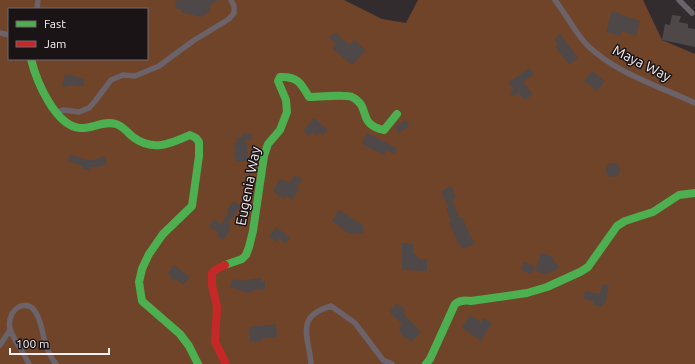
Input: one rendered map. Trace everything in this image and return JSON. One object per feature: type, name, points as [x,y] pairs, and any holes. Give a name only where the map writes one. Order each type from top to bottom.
[{"type":"street","points":[[57,112],[63,110],[79,112],[89,108],[111,80],[123,75],[135,76],[159,66],[193,41],[229,19],[234,13],[234,6],[231,0]]},
{"type":"street","name":"Maya Way","points":[[556,0],[587,44],[607,61],[645,82],[695,103]]},
{"type":"street","points":[[679,0],[692,13]]},
{"type":"street","points":[[31,60],[32,70],[46,98],[57,112],[73,126],[80,128],[106,123],[117,124],[138,141],[148,145],[160,147],[190,136],[196,138],[199,142],[199,156],[192,206],[188,212],[166,231],[155,245],[145,264],[139,281],[142,301],[180,334],[190,346],[198,364]]},
{"type":"street","name":"Eugenia Way","points":[[226,364],[215,342],[217,307],[212,285],[212,274],[218,268],[234,264],[246,255],[255,220],[268,145],[280,130],[288,112],[286,96],[280,90],[278,81],[280,77],[292,77],[299,81],[309,97],[351,96],[358,101],[364,110],[368,122],[374,128],[384,130],[397,114]]},
{"type":"street","points":[[426,364],[430,359],[455,304],[458,301],[471,301],[527,293],[580,272],[588,267],[617,226],[625,221],[653,212],[679,195],[695,193]]},
{"type":"street","points":[[0,345],[10,330],[11,316],[14,311],[18,307],[26,305],[31,307],[36,312],[46,345],[56,364]]},
{"type":"street","points":[[311,364],[307,346],[306,329],[308,323],[315,313],[321,309],[331,306],[355,322],[383,360],[392,364]]},
{"type":"street","points":[[10,330],[29,364]]},
{"type":"shaded area","points":[[0,0],[344,0],[382,19],[406,23],[418,0],[643,0],[662,40],[695,54],[695,364],[0,364]]},
{"type":"building","points":[[177,0],[218,0],[209,6],[211,10],[202,17],[181,12],[182,10],[175,8]]},
{"type":"building","points":[[612,11],[640,21],[636,36],[622,31],[620,36],[606,32]]},
{"type":"building","points":[[672,15],[681,16],[679,22],[688,24],[688,28],[695,29],[695,47],[662,40],[665,24],[670,25]]},
{"type":"building","points":[[335,32],[349,45],[354,40],[366,50],[352,65],[332,48],[336,44],[329,38]]},
{"type":"building","points":[[560,34],[578,58],[569,65],[555,46],[558,44],[554,39]]},
{"type":"building","points":[[529,68],[534,74],[523,82],[533,94],[525,100],[519,93],[513,97],[510,93],[514,89],[508,83]]},
{"type":"building","points":[[592,71],[605,81],[597,91],[584,81]]},
{"type":"building","points":[[65,74],[85,79],[83,87],[72,85],[68,85],[67,87],[62,86]]},
{"type":"building","points":[[314,118],[328,130],[323,135],[320,132],[317,136],[312,132],[309,136],[303,131]]},
{"type":"building","points":[[406,120],[409,127],[398,133],[395,126]]},
{"type":"building","points":[[251,133],[252,140],[246,140],[249,160],[236,162],[234,143],[237,143],[236,138],[242,137],[242,134]]},
{"type":"building","points":[[367,133],[397,148],[394,154],[387,150],[384,155],[362,144]]},
{"type":"building","points":[[70,154],[91,160],[104,156],[107,164],[98,167],[90,167],[90,171],[82,169],[83,166],[68,161]]},
{"type":"building","points":[[613,163],[618,165],[620,170],[618,175],[613,177],[608,175],[606,170],[608,165]]},
{"type":"building","points":[[295,175],[302,179],[297,188],[299,189],[292,200],[286,196],[284,199],[273,191],[280,179],[290,183]]},
{"type":"building","points":[[451,186],[456,198],[452,200],[459,218],[462,217],[474,244],[463,249],[460,244],[459,245],[449,222],[451,221],[446,209],[449,208],[441,191]]},
{"type":"building","points":[[234,201],[241,206],[228,223],[231,225],[228,229],[230,230],[223,240],[217,236],[219,233],[209,226],[214,219],[221,224],[229,212],[227,210]]},
{"type":"building","points":[[339,210],[362,224],[364,233],[348,233],[332,221]]},
{"type":"building","points":[[276,227],[290,238],[285,244],[279,238],[276,242],[269,236]]},
{"type":"building","points":[[402,243],[413,244],[413,252],[419,259],[427,259],[427,271],[402,270]]},
{"type":"building","points":[[541,253],[551,256],[559,267],[551,273],[547,272],[547,275],[535,271]]},
{"type":"building","points":[[524,262],[534,266],[532,274],[521,270]]},
{"type":"building","points":[[174,265],[190,277],[183,285],[176,279],[174,281],[170,278],[171,276],[168,273]]},
{"type":"building","points":[[261,278],[261,281],[265,281],[265,289],[253,290],[253,292],[246,293],[230,287],[233,279],[241,281]]},
{"type":"building","points":[[602,284],[609,286],[605,304],[603,304],[602,307],[593,305],[594,301],[584,299],[585,291],[600,294]]},
{"type":"building","points":[[397,304],[406,310],[403,313],[421,332],[411,342],[401,334],[399,328],[402,325],[392,315],[390,310]]},
{"type":"building","points":[[470,315],[481,322],[483,318],[492,323],[481,341],[462,328]]},
{"type":"building","points":[[276,324],[277,337],[260,339],[261,342],[250,341],[249,327]]},
{"type":"traffic: fast","points":[[31,60],[37,78],[48,101],[62,119],[71,125],[84,128],[112,123],[121,126],[140,142],[155,145],[168,144],[190,135],[196,138],[199,142],[199,156],[192,206],[163,234],[149,254],[142,269],[139,282],[142,301],[180,334],[189,346],[198,364]]},
{"type":"traffic: fast","points":[[225,265],[242,259],[246,255],[249,247],[253,231],[264,156],[268,144],[280,130],[287,112],[286,100],[278,81],[280,77],[291,78],[298,81],[309,97],[352,97],[362,106],[370,124],[384,130],[397,114]]},
{"type":"traffic: fast","points":[[426,364],[430,359],[455,304],[467,300],[471,301],[527,293],[547,287],[580,272],[588,267],[617,226],[625,221],[653,212],[679,195],[695,193]]},
{"type":"traffic: jam","points":[[225,265],[212,273],[212,285],[217,307],[215,342],[226,364]]}]
